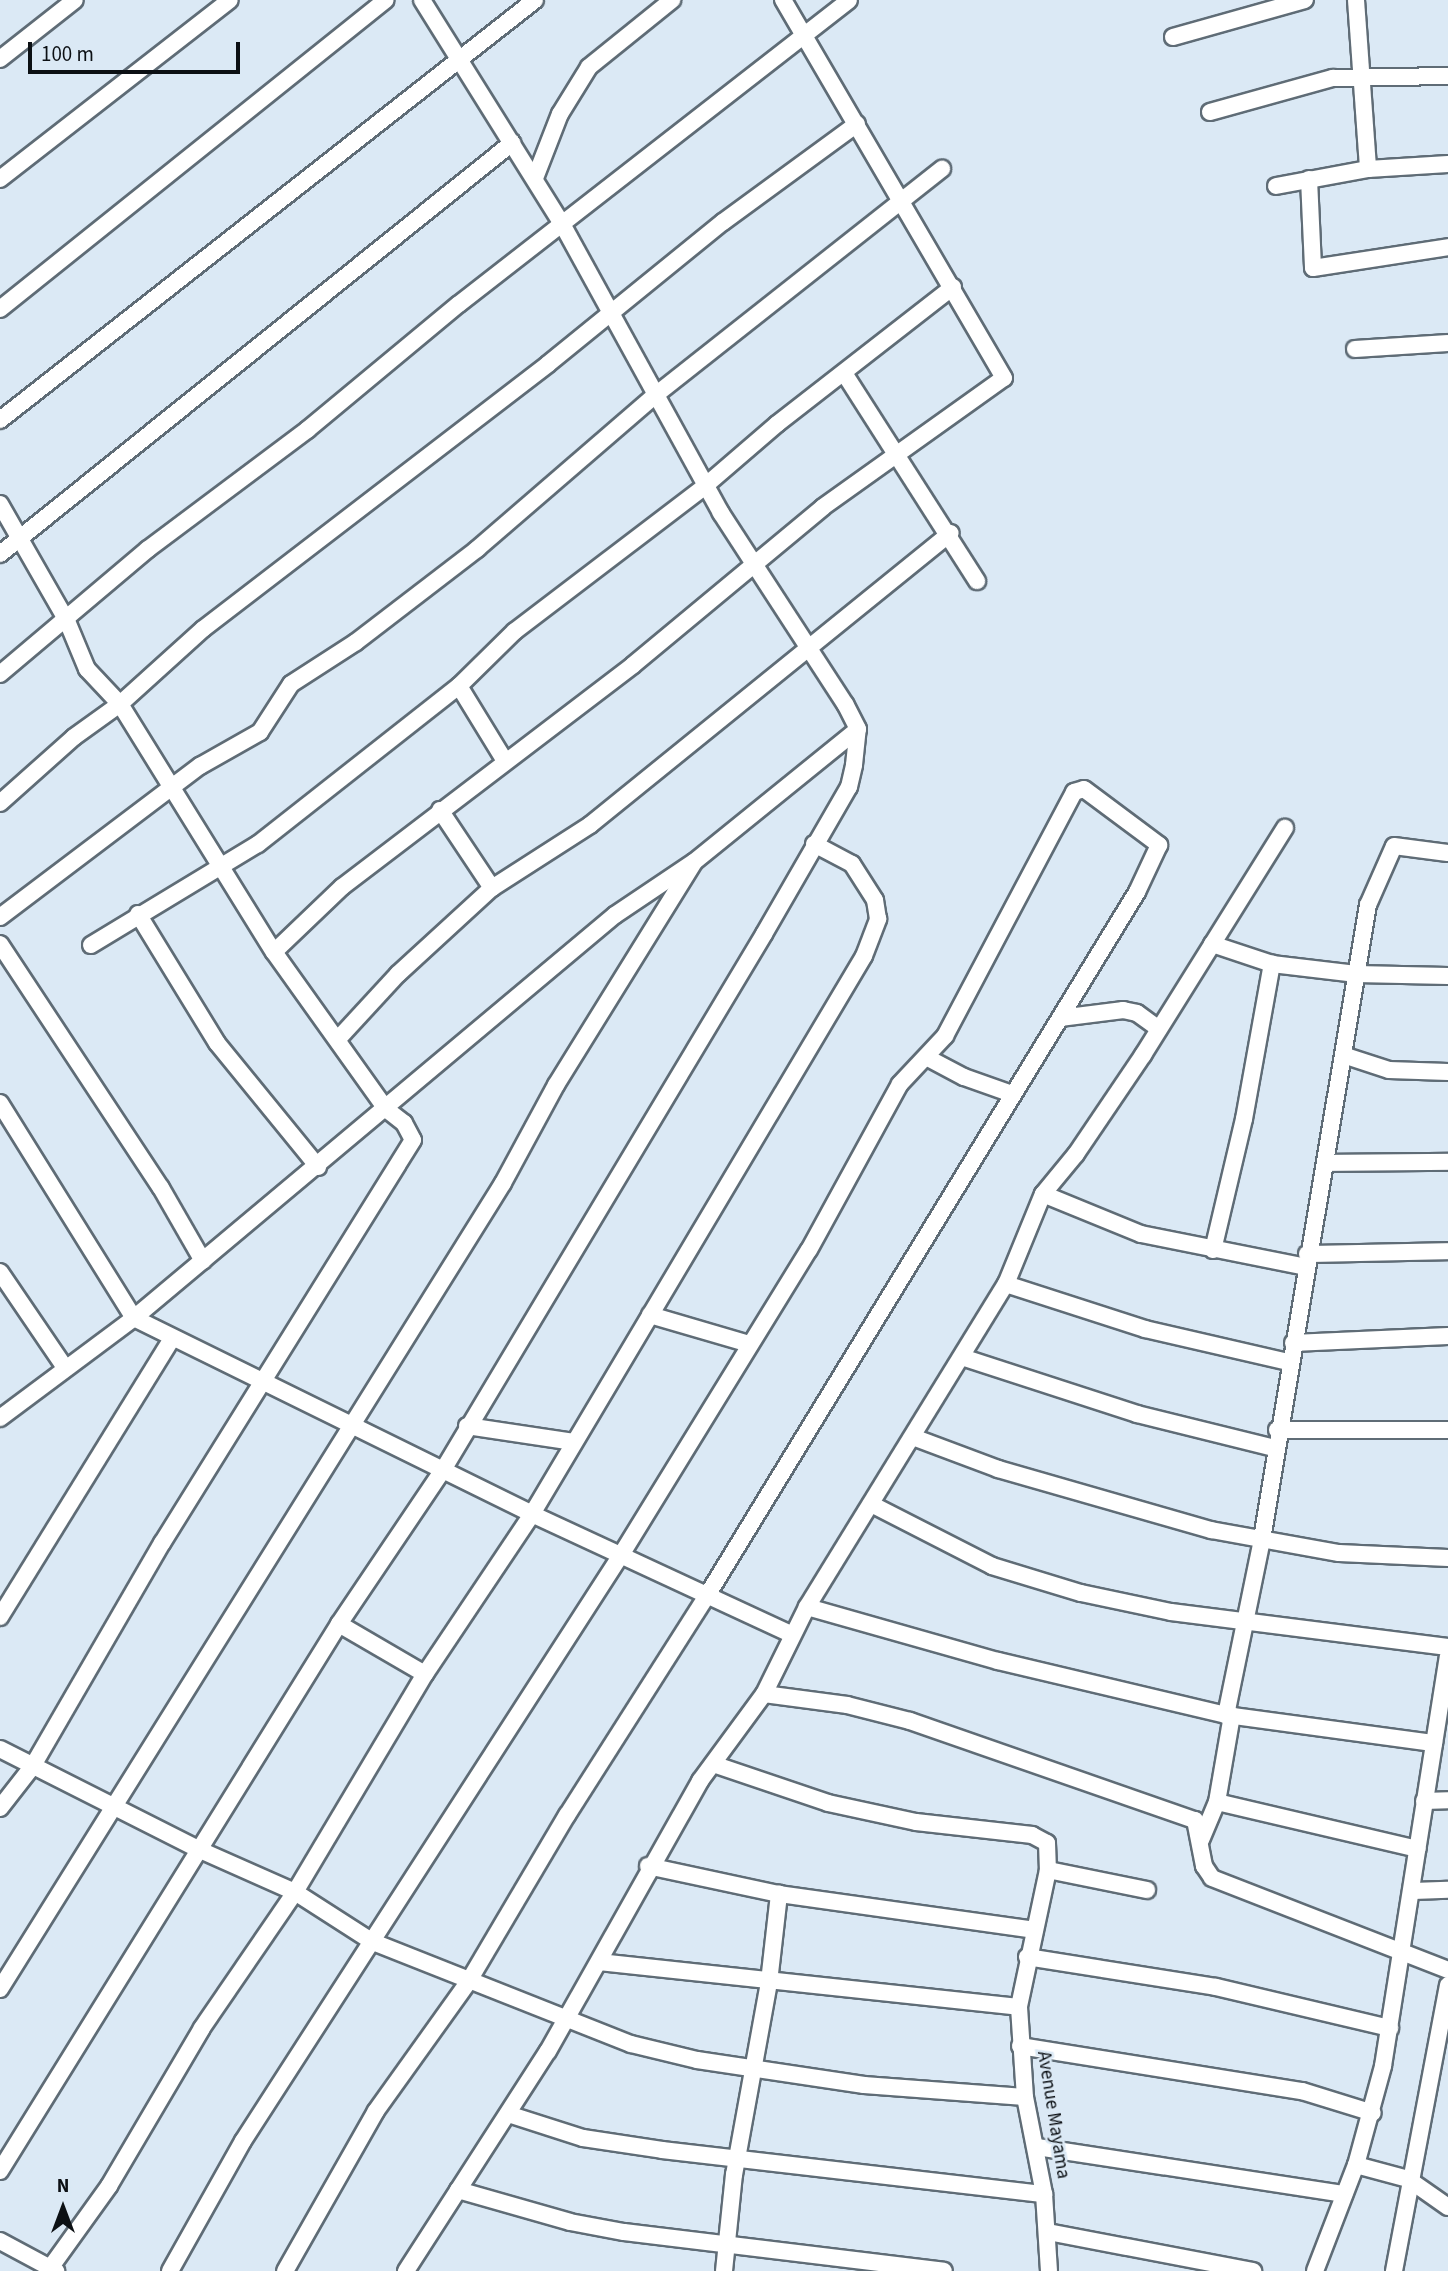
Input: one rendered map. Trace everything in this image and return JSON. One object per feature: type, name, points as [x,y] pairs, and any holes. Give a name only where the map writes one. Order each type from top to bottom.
[{"type":"street","points":[[0,59],[75,0]]},
{"type":"street","points":[[0,179],[230,0]]},
{"type":"street","points":[[0,309],[386,0]]},
{"type":"street","points":[[0,2171],[339,1624],[443,1469],[704,1036],[849,787],[858,729],[805,649],[755,563],[705,486],[658,393],[608,310],[562,224],[422,0]]},
{"type":"street","points":[[0,419],[535,0]]},
{"type":"street","points":[[535,178],[561,114],[589,67],[672,0]]},
{"type":"street","points":[[274,952],[342,887],[440,810],[576,710],[755,563],[898,451],[1004,378],[953,286],[783,0]]},
{"type":"street","points":[[0,674],[67,621],[148,548],[307,430],[562,224],[849,0]]},
{"type":"street","points":[[1173,37],[1305,0]]},
{"type":"street","points":[[1356,0],[1365,79],[1368,169]]},
{"type":"street","points":[[1210,112],[1332,78],[1448,76]]},
{"type":"street","points":[[0,803],[58,750],[120,704],[203,629],[548,364],[608,310],[810,155],[857,124]]},
{"type":"street","points":[[0,554],[512,143]]},
{"type":"street","points":[[1276,186],[1368,169],[1448,164]]},
{"type":"street","points":[[0,917],[169,789],[260,732],[291,684],[356,642],[477,548],[658,393],[942,169]]},
{"type":"street","points":[[1309,179],[1313,268],[1448,247]]},
{"type":"street","points":[[91,945],[217,865],[258,844],[459,686],[515,631],[705,486],[953,286]]},
{"type":"street","points":[[1355,349],[1448,343]]},
{"type":"street","points":[[844,373],[951,533],[977,580]]},
{"type":"street","points":[[0,504],[67,621],[87,669],[120,704],[169,789],[274,952],[386,1110],[404,1122],[412,1142],[265,1382],[162,1543],[33,1767],[0,1808]]},
{"type":"street","points":[[338,1039],[398,974],[492,888],[590,825],[951,533]]},
{"type":"street","points":[[459,686],[505,761]]},
{"type":"street","points":[[0,1418],[64,1366],[134,1318],[318,1167],[615,915],[694,862],[858,729]]},
{"type":"street","points":[[170,2271],[243,2141],[373,1942],[578,1616],[621,1555],[809,1250],[893,1094],[937,1047],[988,962],[1074,792],[1084,789],[1156,841],[1160,850],[708,1594],[567,1815],[469,1981],[376,2111],[285,2271]]},
{"type":"street","points":[[440,810],[492,888]]},
{"type":"street","points":[[406,2271],[565,2021],[636,1898],[648,1866],[713,1764],[764,1694],[791,1634],[1006,1284],[1042,1194],[1076,1154],[1285,828]]},
{"type":"street","points":[[0,2241],[52,2270],[109,2186],[202,2028],[295,1892],[425,1674],[532,1514],[810,1053],[874,934],[878,919],[866,883],[839,853],[814,844]]},
{"type":"street","points":[[1200,1840],[1217,1802],[1229,1715],[1262,1539],[1277,1430],[1368,905],[1394,846],[1448,853]]},
{"type":"street","points":[[0,1989],[354,1424],[694,862]]},
{"type":"street","points":[[138,914],[217,1043],[318,1167]]},
{"type":"street","points":[[0,944],[160,1188],[203,1261]]},
{"type":"street","points":[[1212,944],[1272,964],[1356,974],[1448,976]]},
{"type":"street","points":[[1213,1250],[1244,1119],[1272,964]]},
{"type":"street","points":[[1060,1018],[1123,1010],[1138,1013],[1158,1029]]},
{"type":"street","points":[[1343,1055],[1389,1070],[1448,1072]]},
{"type":"street","points":[[926,1057],[964,1077],[1012,1094]]},
{"type":"street","points":[[0,1103],[134,1318],[172,1339],[354,1424],[532,1514],[791,1634]]},
{"type":"street","points":[[1325,1163],[1448,1162]]},
{"type":"street","points":[[1042,1194],[1141,1234],[1213,1250],[1306,1260],[1448,1251]]},
{"type":"street","points":[[0,1272],[64,1366]]},
{"type":"street","points":[[1006,1284],[1145,1329],[1289,1362]]},
{"type":"street","points":[[650,1315],[750,1344]]},
{"type":"street","points":[[1293,1343],[1448,1336]]},
{"type":"street","points":[[0,1617],[172,1339]]},
{"type":"street","points":[[962,1357],[1136,1414],[1274,1448]]},
{"type":"street","points":[[467,1426],[574,1443]]},
{"type":"street","points":[[1277,1430],[1448,1430]]},
{"type":"street","points":[[913,1437],[998,1469],[1126,1507],[1262,1539],[1339,1553],[1448,1558]]},
{"type":"street","points":[[871,1504],[992,1566],[1081,1593],[1247,1623],[1448,1647]]},
{"type":"street","points":[[807,1607],[998,1661],[1229,1715],[1434,1743]]},
{"type":"street","points":[[339,1624],[425,1674]]},
{"type":"street","points":[[1315,2271],[1373,2113],[1403,1952],[1434,1743],[1443,1714],[1448,1657]]},
{"type":"street","points":[[764,1694],[847,1705],[978,1742],[1103,1791],[1195,1820],[1204,1866],[1212,1878],[1448,1970]]},
{"type":"street","points":[[0,1749],[200,1850],[295,1892],[373,1942],[565,2021],[631,2044],[752,2068],[864,2085],[1025,2097]]},
{"type":"street","name":"Avenue Mayama","points":[[713,1764],[828,1803],[916,1822],[1032,1835],[1047,1843],[1048,1870],[1027,1957],[1019,2007],[1025,2097],[1037,2147],[1044,2194],[1049,2271]]},
{"type":"street","points":[[1424,1801],[1448,1800]]},
{"type":"street","points":[[1217,1802],[1418,1849]]},
{"type":"street","points":[[648,1866],[779,1894],[1034,1930]]},
{"type":"street","points":[[1048,1870],[1147,1890]]},
{"type":"street","points":[[1413,1891],[1448,1890]]},
{"type":"street","points":[[724,2271],[752,2068],[769,1982],[779,1894]]},
{"type":"street","points":[[1027,1957],[1216,1987],[1390,2028]]},
{"type":"street","points":[[599,1962],[1019,2007]]},
{"type":"street","points":[[1394,2271],[1408,2179],[1448,1985]]},
{"type":"street","points":[[1020,2046],[1302,2091],[1373,2113]]},
{"type":"street","points":[[508,2114],[583,2138],[738,2159],[1044,2194]]},
{"type":"street","points":[[1037,2147],[1344,2194]]},
{"type":"street","points":[[1356,2165],[1408,2179],[1445,2198]]},
{"type":"street","points":[[458,2189],[570,2222],[944,2271]]},
{"type":"street","points":[[1048,2232],[1253,2271]]}]
